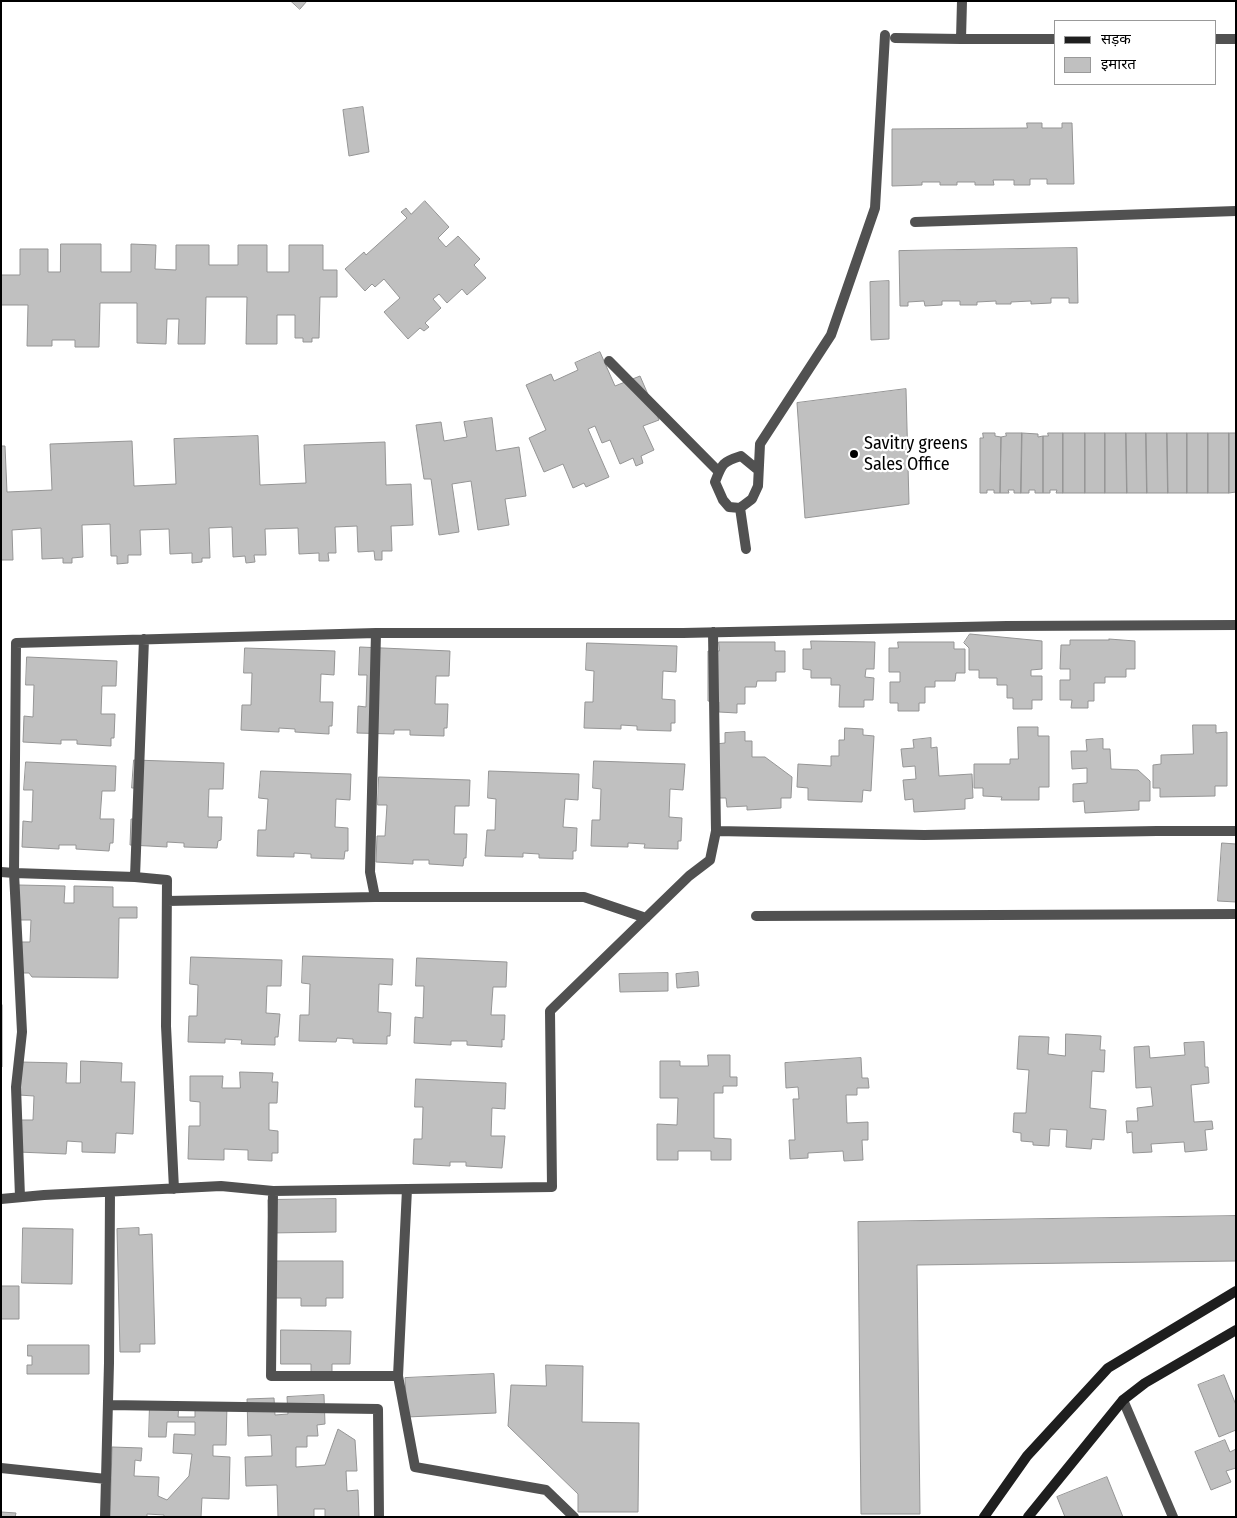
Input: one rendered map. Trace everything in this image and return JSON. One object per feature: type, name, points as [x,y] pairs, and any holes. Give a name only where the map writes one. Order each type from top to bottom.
[{"type":"main road","points":[[984,1517],[1027,1456],[1108,1368],[1236,1291]]},
{"type":"main road","points":[[1028,1517],[1123,1400],[1145,1384],[1236,1330]]},
{"type":"street","points":[[961,39],[962,1]]},
{"type":"street","points":[[758,470],[741,456],[721,466],[715,482],[723,500],[729,507],[740,508],[752,499],[758,486],[760,444],[831,335],[875,208],[890,37],[1054,39]]},
{"type":"street","points":[[1217,40],[1236,40]]},
{"type":"street","points":[[915,222],[1236,211]]},
{"type":"street","points":[[610,361],[719,472]]},
{"type":"street","points":[[740,508],[746,549]]},
{"type":"street","points":[[20,1197],[16,1087],[22,1032],[14,873],[16,643],[376,633],[713,632],[1236,625]]},
{"type":"street","points":[[1,1199],[221,1186],[273,1191],[552,1187],[550,1011],[689,876],[710,860],[716,831],[713,632]]},
{"type":"street","points":[[376,633],[370,872],[376,897]]},
{"type":"street","points":[[135,877],[144,639]]},
{"type":"street","points":[[716,831],[924,835],[1236,831]]},
{"type":"street","points":[[1,872],[167,880],[166,1026],[174,1189]]},
{"type":"street","points":[[167,901],[376,897],[584,897],[646,918]]},
{"type":"street","points":[[756,916],[1236,914]]},
{"type":"street","points":[[407,1190],[398,1376],[415,1467],[546,1490],[574,1517]]},
{"type":"street","points":[[273,1191],[272,1376],[398,1376]]},
{"type":"street","points":[[105,1517],[110,1192]]},
{"type":"street","points":[[1123,1400],[1173,1517]]},
{"type":"street","points":[[108,1405],[378,1408],[379,1517]]},
{"type":"street","points":[[1,1468],[106,1479]]},
{"type":"building","points":[[291,1],[307,1],[300,9]]},
{"type":"building","points":[[363,107],[369,152],[349,156],[343,110]]},
{"type":"building","points":[[1027,123],[1042,123],[1042,128],[1062,128],[1062,123],[1072,123],[1074,184],[1047,184],[1047,179],[1030,179],[1030,185],[1014,185],[1014,180],[993,180],[994,185],[975,185],[975,182],[957,182],[957,185],[940,185],[940,182],[922,182],[922,185],[892,186],[892,129],[1027,128]]},
{"type":"building","points":[[425,201],[449,227],[438,238],[446,247],[458,236],[480,259],[474,265],[486,278],[467,295],[462,289],[447,303],[439,294],[433,299],[441,308],[425,323],[429,327],[424,331],[420,328],[408,339],[384,312],[400,298],[384,279],[375,287],[372,284],[365,291],[345,269],[364,252],[366,255],[407,218],[401,212],[406,208],[411,214]]},
{"type":"building","points":[[61,244],[101,244],[101,272],[131,272],[131,244],[156,245],[155,269],[176,270],[176,245],[209,245],[209,265],[238,265],[238,245],[267,245],[267,272],[289,272],[289,245],[323,245],[323,270],[337,270],[337,297],[320,297],[319,338],[312,338],[312,342],[303,342],[303,338],[295,338],[295,315],[277,315],[277,344],[246,344],[247,297],[206,297],[205,344],[178,344],[179,319],[167,319],[166,344],[137,343],[137,303],[100,303],[99,347],[75,347],[75,340],[52,340],[52,346],[27,346],[28,305],[1,305],[1,275],[20,275],[20,249],[48,249],[48,272],[60,272]]},
{"type":"building","points":[[1077,248],[1078,303],[1069,303],[1069,298],[1051,298],[1051,303],[1031,304],[1031,301],[996,304],[996,301],[977,302],[977,305],[960,305],[960,301],[942,301],[942,305],[925,306],[924,301],[908,302],[908,306],[900,306],[899,251]]},
{"type":"building","points":[[889,281],[889,339],[871,340],[870,282]]},
{"type":"building","points":[[600,352],[615,386],[640,376],[659,420],[643,426],[654,450],[641,456],[643,463],[636,466],[633,458],[620,464],[610,440],[602,443],[595,426],[588,429],[609,477],[586,487],[584,483],[573,488],[563,464],[544,472],[529,438],[546,430],[526,385],[551,374],[554,381],[578,370],[575,363]]},
{"type":"building","name":"Savitry greens Sales Office","points":[[906,389],[909,504],[805,518],[797,403]]},
{"type":"building","points":[[492,418],[496,451],[519,447],[526,496],[505,499],[509,525],[478,530],[471,481],[452,484],[459,532],[439,535],[431,479],[424,479],[416,425],[441,422],[444,441],[467,437],[464,422]]},
{"type":"building","points":[[983,433],[995,433],[995,436],[1001,437],[1000,493],[994,493],[994,490],[987,490],[987,493],[980,493],[980,438],[983,438]]},
{"type":"building","points":[[1006,433],[1022,433],[1021,493],[1014,493],[1014,490],[1008,490],[1009,493],[1000,493],[1001,437],[1006,436]]},
{"type":"building","points":[[1022,433],[1038,434],[1038,437],[1043,436],[1043,493],[1035,493],[1035,490],[1029,490],[1029,493],[1021,493]]},
{"type":"building","points":[[1048,433],[1063,433],[1063,493],[1056,493],[1057,490],[1050,490],[1050,493],[1043,493],[1043,436],[1048,436]]},
{"type":"building","points":[[1063,433],[1085,433],[1085,493],[1063,493]]},
{"type":"building","points":[[1085,433],[1105,433],[1105,493],[1085,493]]},
{"type":"building","points":[[1105,433],[1126,433],[1127,493],[1105,493]]},
{"type":"building","points":[[1126,433],[1146,433],[1147,493],[1127,493]]},
{"type":"building","points":[[1146,433],[1167,433],[1168,493],[1147,493]]},
{"type":"building","points":[[1167,433],[1187,433],[1187,493],[1168,493]]},
{"type":"building","points":[[1187,433],[1208,433],[1208,493],[1187,493]]},
{"type":"building","points":[[1208,433],[1229,433],[1229,493],[1208,493]]},
{"type":"building","points":[[1229,433],[1236,433],[1236,492],[1229,493]]},
{"type":"building","points":[[258,436],[260,485],[306,483],[304,445],[385,442],[386,485],[411,484],[413,525],[391,526],[392,551],[382,551],[382,560],[375,560],[374,551],[358,552],[357,526],[335,527],[336,553],[328,553],[329,561],[319,561],[319,553],[299,554],[298,528],[265,529],[266,555],[254,555],[255,562],[246,563],[245,556],[233,557],[232,527],[209,528],[210,558],[202,558],[202,562],[192,563],[192,553],[170,554],[169,529],[140,530],[141,555],[128,555],[128,563],[117,564],[117,556],[111,556],[110,524],[82,525],[83,557],[72,558],[72,563],[63,563],[63,558],[42,559],[41,528],[12,530],[13,560],[1,560],[1,446],[5,446],[7,492],[52,490],[50,444],[132,441],[134,486],[176,484],[174,439]]},
{"type":"building","points":[[970,634],[1042,641],[1042,669],[1031,670],[1031,676],[1042,676],[1042,700],[1032,700],[1032,709],[1013,709],[1013,698],[1007,698],[1007,685],[997,685],[997,678],[979,678],[979,670],[969,670],[969,648],[964,643]]},
{"type":"building","points":[[1109,639],[1135,641],[1135,669],[1126,669],[1126,677],[1105,677],[1105,683],[1094,683],[1094,701],[1088,701],[1088,708],[1071,708],[1072,700],[1060,700],[1060,680],[1070,680],[1070,669],[1060,669],[1061,645],[1070,645],[1070,640]]},
{"type":"building","points":[[811,641],[875,642],[874,669],[866,669],[865,677],[874,678],[873,700],[864,700],[864,707],[839,707],[840,685],[831,685],[831,678],[811,678],[811,670],[803,669],[803,649],[811,649]]},
{"type":"building","points":[[719,642],[775,642],[775,651],[785,651],[785,672],[776,672],[776,681],[757,681],[756,687],[745,687],[745,704],[737,704],[737,713],[719,712],[719,702],[708,701],[708,651],[719,651]]},
{"type":"building","points":[[898,642],[954,642],[954,649],[965,649],[965,673],[956,673],[955,681],[935,681],[935,687],[925,687],[925,703],[919,703],[919,711],[898,711],[898,703],[890,703],[890,682],[900,682],[900,672],[889,672],[889,648],[898,648]]},
{"type":"building","points":[[587,643],[677,646],[676,672],[663,671],[662,699],[675,700],[675,723],[671,723],[671,731],[637,730],[637,726],[621,725],[621,729],[584,728],[585,702],[593,702],[594,671],[586,670]]},
{"type":"building","points":[[360,647],[450,651],[449,676],[436,676],[435,704],[448,704],[447,728],[444,728],[444,736],[410,735],[410,730],[394,730],[394,734],[357,733],[358,706],[366,707],[367,675],[359,675]]},
{"type":"building","points":[[245,648],[335,651],[334,675],[321,674],[320,702],[333,702],[332,726],[329,726],[329,734],[295,732],[295,729],[279,728],[279,732],[241,730],[242,705],[251,705],[252,673],[244,673]]},
{"type":"building","points":[[27,657],[117,661],[116,686],[102,686],[101,714],[115,714],[114,738],[111,738],[111,746],[77,744],[77,740],[61,740],[61,744],[23,742],[24,716],[33,717],[34,685],[26,685]]},
{"type":"building","points":[[1193,725],[1216,725],[1216,733],[1227,732],[1227,786],[1215,786],[1215,796],[1160,797],[1160,788],[1153,788],[1153,765],[1161,764],[1161,755],[1193,754]]},
{"type":"building","points":[[1018,727],[1038,727],[1038,736],[1049,736],[1049,787],[1039,787],[1039,800],[1001,800],[1002,797],[983,796],[983,788],[974,788],[974,764],[1010,764],[1010,759],[1018,759]]},
{"type":"building","points":[[845,728],[863,729],[863,735],[874,736],[871,791],[863,790],[862,802],[808,800],[808,788],[797,787],[798,764],[831,766],[831,756],[839,756],[839,740],[844,740]]},
{"type":"building","points":[[745,732],[745,741],[752,741],[752,757],[765,757],[792,777],[791,798],[781,798],[781,808],[747,810],[747,806],[727,807],[726,798],[717,798],[715,744],[725,743],[725,733]]},
{"type":"building","points":[[931,738],[931,748],[937,747],[939,776],[972,774],[973,798],[965,799],[965,809],[914,812],[913,799],[905,800],[903,780],[916,779],[915,766],[903,767],[901,749],[914,748],[913,740]]},
{"type":"building","points":[[1103,739],[1103,749],[1110,749],[1111,769],[1138,770],[1150,781],[1150,801],[1139,801],[1139,810],[1085,813],[1084,801],[1073,802],[1073,784],[1087,783],[1087,768],[1072,769],[1071,751],[1087,751],[1086,740]]},
{"type":"building","points":[[134,760],[224,763],[223,789],[209,789],[208,817],[222,817],[221,840],[218,841],[217,848],[184,847],[184,843],[167,842],[167,847],[130,845],[131,819],[139,819],[141,788],[132,788]]},
{"type":"building","points":[[594,761],[685,764],[683,790],[670,789],[669,817],[682,818],[681,841],[678,841],[678,849],[644,848],[645,844],[628,843],[628,847],[591,846],[592,820],[600,820],[601,789],[593,788]]},
{"type":"building","points":[[26,762],[116,766],[115,791],[102,791],[100,819],[114,819],[113,843],[110,843],[109,851],[76,849],[76,845],[59,845],[59,849],[22,847],[23,821],[32,822],[33,790],[24,790]]},
{"type":"building","points":[[261,771],[351,774],[350,800],[336,799],[335,827],[348,828],[348,851],[345,851],[344,859],[311,858],[311,854],[294,853],[294,857],[257,856],[258,830],[266,830],[268,799],[259,798]]},
{"type":"building","points":[[489,771],[579,774],[578,800],[565,799],[563,827],[577,828],[576,851],[573,851],[573,859],[539,858],[539,854],[523,853],[523,857],[485,856],[487,830],[495,830],[496,799],[488,798]]},
{"type":"building","points":[[379,777],[470,780],[469,806],[455,806],[454,834],[467,834],[466,858],[464,858],[463,866],[429,864],[429,860],[413,860],[413,864],[376,862],[377,836],[385,836],[387,805],[378,805]]},
{"type":"building","points":[[1222,843],[1236,844],[1236,902],[1218,901]]},
{"type":"building","points":[[18,885],[65,886],[64,903],[74,903],[74,886],[113,887],[113,907],[137,907],[137,918],[119,918],[118,978],[32,977],[29,973],[19,973],[19,942],[30,942],[31,920],[17,920]]},
{"type":"building","points":[[303,956],[393,959],[392,985],[379,984],[378,1012],[391,1013],[390,1036],[387,1036],[387,1044],[353,1043],[353,1039],[337,1038],[336,1042],[299,1041],[300,1015],[309,1015],[310,984],[302,983]]},
{"type":"building","points":[[191,957],[282,960],[281,986],[267,986],[266,1013],[280,1014],[278,1037],[275,1037],[275,1045],[241,1044],[242,1040],[225,1039],[225,1043],[188,1042],[189,1016],[197,1016],[198,985],[190,984]]},
{"type":"building","points":[[417,958],[507,962],[506,987],[493,987],[491,1015],[505,1015],[502,1047],[467,1045],[467,1041],[451,1041],[451,1045],[414,1043],[415,1017],[423,1018],[424,986],[416,986]]},
{"type":"building","points":[[698,972],[699,986],[677,988],[676,974]]},
{"type":"building","points":[[668,973],[668,991],[620,992],[619,974]]},
{"type":"building","points":[[1,1005],[2,1067],[1,1067]]},
{"type":"building","points":[[1066,1034],[1101,1036],[1100,1050],[1105,1050],[1104,1072],[1092,1071],[1090,1108],[1106,1110],[1104,1140],[1092,1139],[1091,1149],[1066,1147],[1067,1130],[1050,1129],[1049,1146],[1033,1145],[1033,1142],[1021,1141],[1021,1133],[1013,1132],[1014,1113],[1026,1113],[1029,1070],[1017,1069],[1019,1036],[1049,1037],[1048,1054],[1065,1056]]},
{"type":"building","points":[[1204,1042],[1205,1067],[1208,1067],[1209,1083],[1191,1085],[1194,1122],[1212,1121],[1213,1129],[1205,1130],[1207,1150],[1185,1152],[1184,1142],[1151,1144],[1152,1152],[1133,1153],[1132,1132],[1127,1133],[1126,1121],[1138,1121],[1137,1108],[1153,1106],[1151,1087],[1136,1088],[1134,1047],[1149,1046],[1150,1058],[1185,1055],[1184,1043]]},
{"type":"building","points":[[708,1055],[730,1055],[730,1077],[737,1077],[737,1086],[723,1086],[723,1093],[714,1093],[714,1138],[731,1139],[731,1160],[711,1160],[711,1151],[678,1151],[678,1160],[657,1160],[657,1124],[677,1125],[678,1098],[660,1098],[660,1061],[680,1061],[680,1066],[708,1066]]},
{"type":"building","points":[[861,1058],[862,1078],[868,1078],[869,1088],[857,1088],[857,1095],[846,1095],[847,1123],[868,1122],[868,1140],[862,1140],[863,1160],[844,1161],[843,1151],[808,1153],[808,1158],[790,1159],[789,1140],[795,1140],[793,1099],[799,1099],[798,1087],[786,1088],[785,1063]]},
{"type":"building","points":[[81,1061],[122,1063],[121,1082],[135,1082],[133,1134],[116,1133],[115,1153],[82,1152],[82,1142],[67,1141],[66,1154],[18,1152],[20,1120],[33,1120],[34,1096],[19,1095],[20,1062],[67,1063],[66,1083],[80,1083]]},
{"type":"building","points":[[240,1072],[273,1073],[272,1082],[278,1082],[277,1103],[269,1103],[269,1130],[278,1131],[278,1153],[272,1153],[272,1161],[248,1160],[248,1150],[224,1149],[224,1160],[188,1159],[189,1126],[200,1126],[200,1102],[190,1101],[190,1076],[223,1076],[222,1088],[240,1088]]},
{"type":"building","points":[[416,1079],[506,1083],[505,1109],[492,1108],[491,1136],[505,1136],[502,1168],[466,1166],[466,1162],[450,1162],[450,1166],[413,1164],[414,1139],[422,1139],[423,1107],[415,1107]]},
{"type":"building","points":[[336,1199],[336,1232],[269,1233],[268,1200]]},
{"type":"building","points":[[1236,1216],[1236,1261],[917,1265],[920,1514],[861,1514],[858,1222]]},
{"type":"building","points":[[23,1228],[73,1229],[72,1284],[22,1283]]},
{"type":"building","points":[[139,1228],[139,1235],[152,1234],[155,1344],[140,1344],[140,1352],[120,1352],[117,1229]]},
{"type":"building","points":[[273,1261],[343,1261],[343,1298],[326,1298],[326,1306],[301,1306],[301,1298],[273,1298]]},
{"type":"building","points":[[1,1286],[19,1286],[19,1319],[1,1319]]},
{"type":"building","points":[[281,1330],[351,1331],[350,1364],[332,1364],[332,1375],[311,1375],[311,1364],[281,1364]]},
{"type":"building","points":[[28,1345],[89,1345],[89,1374],[27,1374],[27,1365],[32,1365],[32,1356],[28,1356]]},
{"type":"building","points":[[546,1365],[583,1366],[582,1422],[639,1423],[638,1512],[578,1512],[578,1494],[508,1426],[511,1385],[546,1386]]},
{"type":"building","points":[[494,1374],[496,1413],[407,1417],[405,1378]]},
{"type":"building","points":[[1224,1375],[1236,1405],[1236,1430],[1219,1437],[1198,1385]]},
{"type":"building","points":[[324,1395],[325,1424],[317,1425],[318,1436],[307,1436],[307,1447],[296,1447],[296,1467],[325,1465],[338,1429],[355,1440],[357,1471],[346,1471],[347,1491],[358,1490],[359,1517],[325,1517],[325,1509],[314,1509],[314,1517],[278,1517],[277,1485],[246,1486],[245,1457],[272,1456],[271,1435],[248,1436],[247,1399],[274,1398],[275,1415],[288,1414],[287,1397]]},
{"type":"building","points":[[150,1403],[179,1404],[178,1417],[195,1417],[195,1404],[227,1405],[226,1445],[213,1445],[213,1456],[230,1457],[229,1499],[202,1498],[201,1517],[164,1517],[164,1515],[147,1514],[147,1517],[110,1517],[112,1447],[142,1448],[141,1461],[135,1460],[134,1476],[159,1477],[158,1496],[167,1500],[189,1476],[192,1454],[173,1453],[174,1434],[195,1435],[195,1422],[167,1422],[166,1437],[149,1437]]},
{"type":"building","points":[[1225,1440],[1230,1452],[1236,1449],[1236,1468],[1226,1471],[1231,1482],[1211,1490],[1195,1452]]},
{"type":"building","points":[[1107,1477],[1123,1517],[1065,1517],[1057,1497]]},
{"type":"building","points":[[1,1512],[16,1513],[15,1517],[1,1517]]},
{"type":"place","name":"Savitry greens Sales Office","points":[[854,454]]}]
